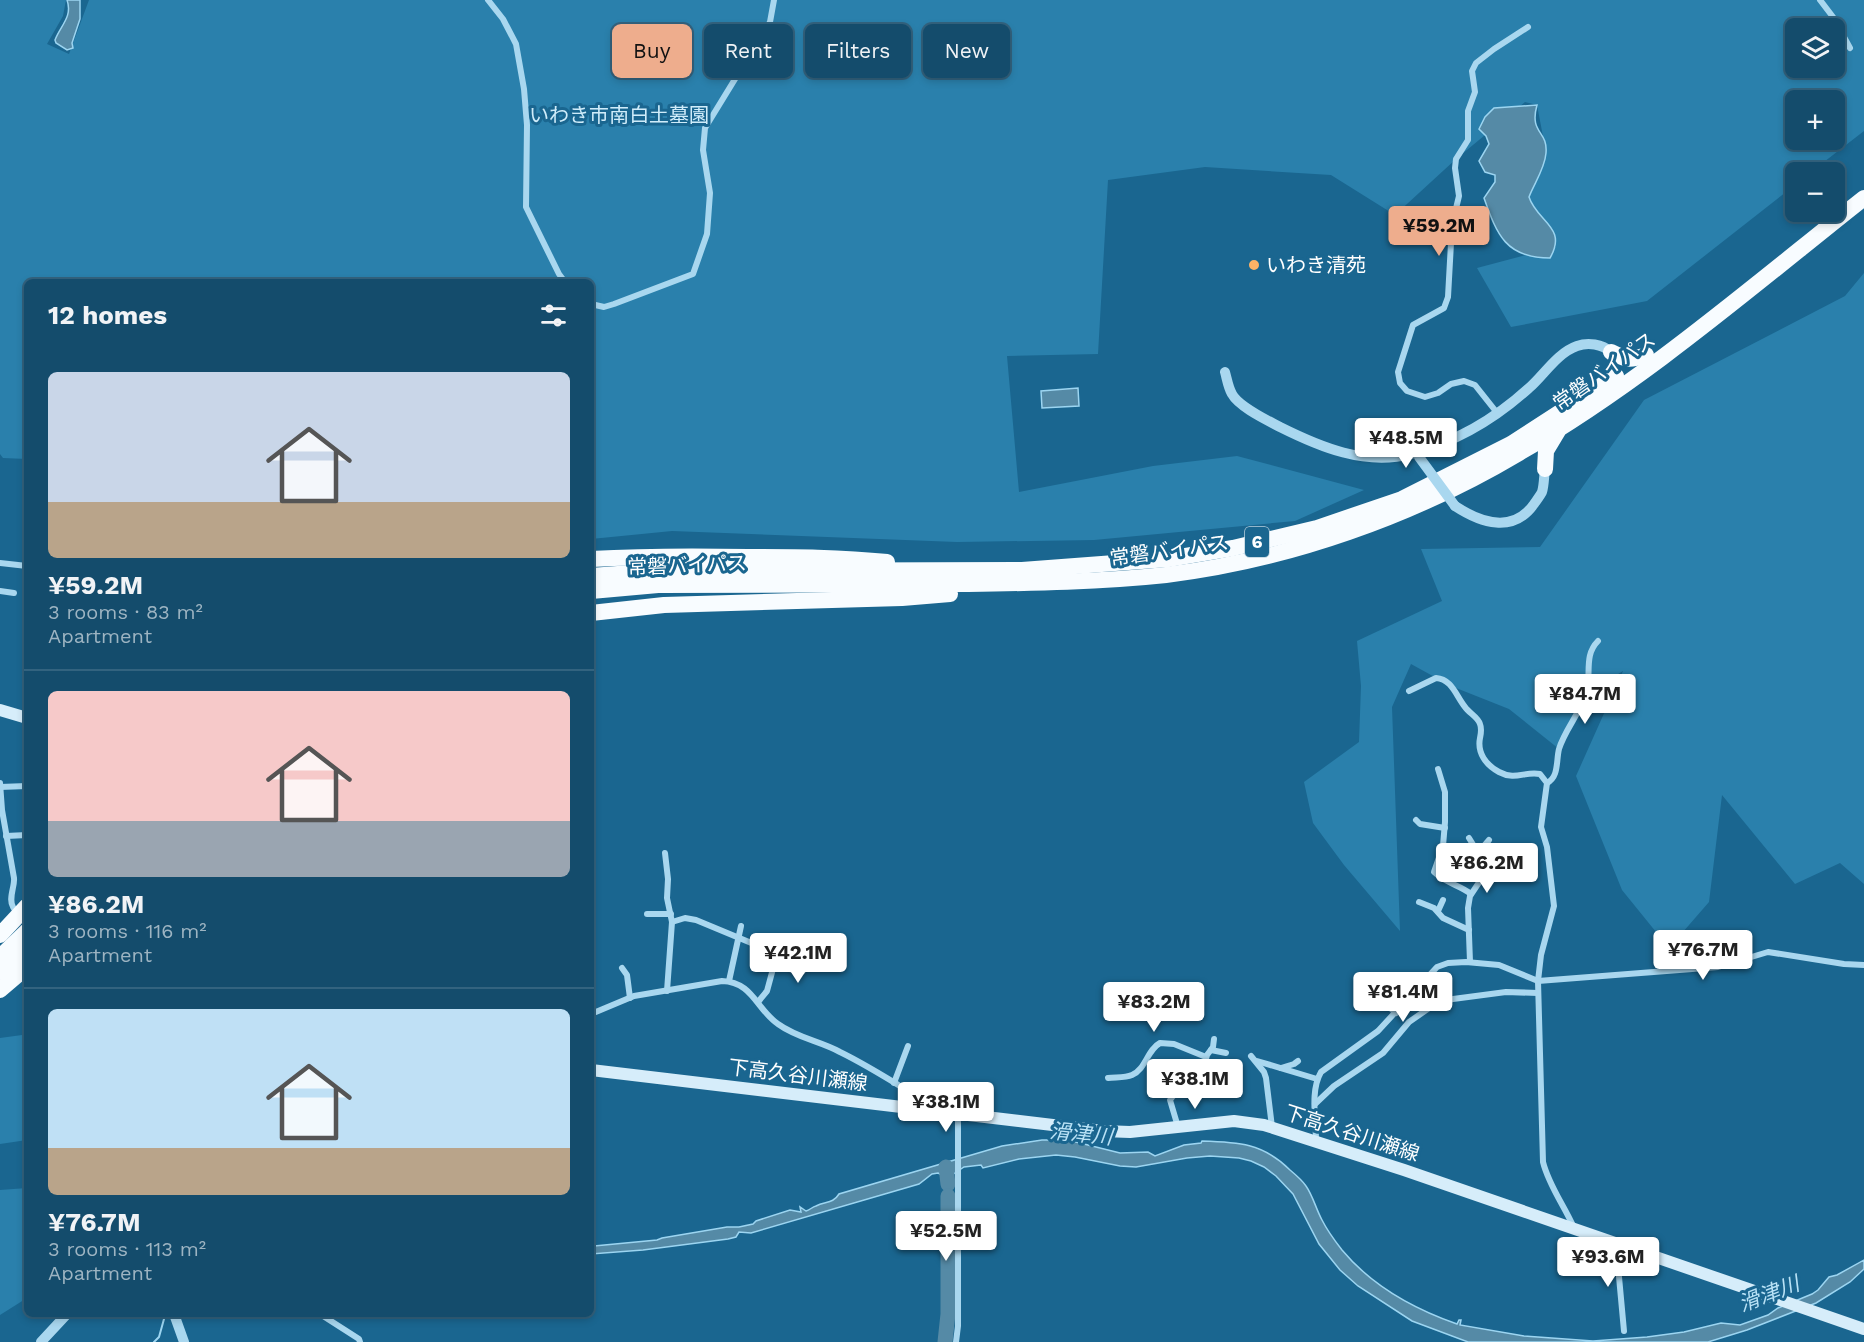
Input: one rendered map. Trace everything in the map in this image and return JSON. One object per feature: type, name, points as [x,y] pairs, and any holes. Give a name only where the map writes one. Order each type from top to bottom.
[{"type":"highway","points":[[1845,200],[1864,185]]},
{"type":"highway","name":"常磐バイパス","points":[[594,591],[658,585],[1049,583],[1167,574],[1235,563],[1294,548],[1401,512],[1480,474],[1561,428],[1650,365],[1864,198]]},
{"type":"highway","name":"常磐バイパス","points":[[594,576],[658,571],[1022,570],[1168,559],[1233,549],[1317,528],[1402,499],[1511,444],[1646,355],[1817,222]]},
{"type":"highway","points":[[1611,352],[1632,360],[1646,355]]},
{"type":"highway","points":[[1604,384],[1614,361],[1611,352]]},
{"type":"highway","points":[[1545,469],[1546,451],[1561,428]]},
{"type":"highway","points":[[1518,454],[1531,455],[1545,469]]},
{"type":"highway","points":[[594,559],[675,556],[861,559],[964,571]]},
{"type":"highway","points":[[594,613],[664,605],[902,598],[994,591],[1049,583]]},
{"type":"highway","points":[[0,934],[24,909]]},
{"type":"highway","points":[[0,990],[24,937]]},
{"type":"highway","points":[[9,968],[24,950]]},
{"type":"main road","points":[[0,710],[24,716]]},
{"type":"main road","name":"下高久谷川瀬線","points":[[594,1070],[1103,1131],[1130,1132],[1234,1121],[1272,1127],[1574,1228],[1864,1329]]},
{"type":"street","points":[[488,0],[503,19],[516,44],[524,89],[527,125],[526,207],[544,246],[563,279]]},
{"type":"street","points":[[594,305],[604,307],[614,304],[693,274],[707,234],[710,193],[703,150],[705,128],[770,22],[774,0]]},
{"type":"street","points":[[1820,0],[1833,17],[1850,48]]},
{"type":"street","points":[[1498,414],[1475,385],[1464,381],[1451,384],[1438,393],[1425,397],[1407,391],[1400,383],[1398,372],[1413,325],[1444,308],[1448,297],[1452,225],[1459,196],[1455,168],[1456,159],[1468,140],[1468,111],[1474,92],[1472,71],[1476,63],[1528,27]]},
{"type":"street","points":[[1225,372],[1230,392],[1234,398],[1259,416],[1306,440],[1341,453],[1381,457],[1414,455],[1485,423],[1534,384],[1568,351],[1578,346],[1590,344],[1604,346],[1611,352]]},
{"type":"street","points":[[1414,455],[1455,506],[1474,518],[1498,523],[1516,521],[1528,512],[1542,492],[1545,469]]},
{"type":"street","points":[[0,564],[24,566]]},
{"type":"street","points":[[0,591],[14,593]]},
{"type":"street","points":[[1547,783],[1555,775],[1563,741],[1586,693],[1588,663],[1593,646],[1598,641]]},
{"type":"street","points":[[1409,691],[1437,678],[1446,681],[1465,708],[1479,721],[1482,729],[1480,753],[1493,768],[1510,777],[1540,774],[1547,783],[1541,827],[1547,847],[1554,906],[1541,955],[1538,981],[1543,1162],[1547,1179],[1574,1228]]},
{"type":"street","points":[[1438,769],[1445,792],[1445,828],[1443,846],[1434,872],[1471,894]]},
{"type":"street","points":[[24,786],[0,785],[1,807],[15,887],[11,897],[12,907],[24,918]]},
{"type":"street","points":[[1416,820],[1420,824],[1445,828]]},
{"type":"street","points":[[6,836],[24,835]]},
{"type":"street","points":[[1469,838],[1488,869],[1471,894],[1468,908],[1470,962]]},
{"type":"street","points":[[1478,853],[1489,840]]},
{"type":"street","points":[[665,853],[668,879],[667,898],[672,922],[667,991]]},
{"type":"street","points":[[1438,911],[1443,900]]},
{"type":"street","points":[[1419,902],[1438,911],[1443,918],[1469,930]]},
{"type":"street","points":[[647,914],[671,914]]},
{"type":"street","points":[[672,922],[686,918],[738,936],[768,950]]},
{"type":"street","points":[[729,981],[741,926]]},
{"type":"street","points":[[758,1002],[767,991],[774,965],[768,950],[770,940]]},
{"type":"street","points":[[1316,1140],[1315,1104],[1317,1079],[1321,1072],[1366,1042],[1396,1013],[1437,967],[1448,963],[1470,962],[1499,965],[1538,981],[1718,967],[1768,952],[1844,964],[1864,964]]},
{"type":"street","points":[[774,965],[800,972],[808,963]]},
{"type":"street","points":[[622,968],[627,975],[630,998]]},
{"type":"street","points":[[594,1013],[630,998],[729,981],[741,985],[775,1023],[803,1038],[818,1041],[846,1055],[943,1112]]},
{"type":"street","points":[[1358,991],[1389,1005],[1396,1013]]},
{"type":"street","points":[[1315,1104],[1334,1086],[1383,1053],[1409,1022],[1432,1006],[1453,999],[1506,992],[1538,993]]},
{"type":"street","points":[[1178,1127],[1170,1100],[1185,1081],[1200,1081],[1206,1057],[1214,1039]]},
{"type":"street","points":[[1108,1078],[1131,1075],[1136,1072],[1141,1068],[1151,1050],[1160,1043],[1174,1044],[1206,1057]]},
{"type":"street","points":[[894,1083],[908,1046]]},
{"type":"street","points":[[1211,1050],[1226,1053]]},
{"type":"street","points":[[1272,1127],[1266,1078],[1254,1058],[1280,1069],[1317,1079]]},
{"type":"street","points":[[1280,1069],[1298,1061]]},
{"type":"street","points":[[956,1342],[958,1326],[956,1244],[958,1114]]},
{"type":"street","points":[[943,1246],[956,1244]]},
{"type":"street","points":[[1620,1244],[1618,1266],[1624,1331]]},
{"type":"street","points":[[41,1342],[64,1317]]},
{"type":"street","points":[[175,1317],[184,1342]]},
{"type":"street","points":[[325,1317],[359,1339],[360,1342]]},
{"type":"green space","name":"いわき市南白土墓園","points":[[0,0],[66,0],[63,16],[47,44],[69,54],[89,0],[1864,0],[1864,131],[1845,146],[1845,90],[1785,90],[1785,150],[1839,150],[1824,162],[1785,162],[1785,193],[1647,301],[1511,327],[1477,268],[1556,247],[1529,197],[1546,152],[1537,105],[1525,102],[1456,159],[1395,215],[1331,175],[1205,167],[1108,180],[1098,354],[1007,356],[1019,492],[1153,466],[1237,456],[1364,490],[1295,521],[1094,540],[957,542],[672,531],[594,539],[594,279],[24,279],[24,459],[3,458],[0,454]]},
{"type":"green space","points":[[1864,273],[1864,884],[1840,863],[1795,884],[1722,795],[1709,902],[1669,948],[1622,890],[1576,776],[1623,671],[1586,694],[1559,749],[1509,709],[1451,686],[1411,664],[1392,707],[1400,931],[1344,865],[1313,823],[1304,782],[1359,742],[1361,686],[1357,641],[1442,601],[1421,549],[1540,547],[1644,400],[1845,296]]},
{"type":"green space","points":[[24,1035],[24,1140],[0,1144],[0,1038]]},
{"type":"green space","points":[[24,1188],[24,1300],[0,1315],[0,1190]]},
{"type":"shaded area","points":[[67,0],[80,0],[80,19],[72,43],[73,48],[67,50],[55,40],[67,16]]},
{"type":"shaded area","points":[[1537,105],[1535,122],[1544,140],[1546,153],[1542,170],[1529,197],[1553,232],[1555,248],[1550,258],[1523,254],[1505,242],[1484,198],[1495,182],[1495,175],[1485,172],[1479,161],[1489,144],[1486,136],[1479,129],[1485,117],[1494,108]]},
{"type":"shaded area","points":[[1078,388],[1079,406],[1042,408],[1041,391]]},
{"type":"shaded area","points":[[1042,1140],[1068,1140],[1120,1153],[1148,1152],[1155,1156],[1202,1141],[1239,1143],[1260,1149],[1280,1161],[1303,1182],[1324,1224],[1342,1250],[1380,1285],[1425,1311],[1457,1324],[1461,1320],[1460,1325],[1524,1336],[1593,1341],[1684,1332],[1721,1323],[1740,1325],[1768,1315],[1778,1308],[1812,1294],[1829,1277],[1864,1260],[1864,1269],[1850,1282],[1816,1303],[1747,1330],[1708,1342],[1468,1342],[1412,1321],[1358,1286],[1340,1270],[1319,1244],[1293,1194],[1264,1167],[1239,1158],[1210,1156],[1136,1167],[1056,1155],[1019,1159],[983,1168],[981,1165],[964,1167],[949,1177],[938,1173],[932,1174],[919,1184],[751,1233],[739,1232],[736,1237],[728,1239],[594,1254],[594,1246],[657,1240],[727,1227],[739,1227],[790,1210],[801,1212],[800,1207],[806,1211],[831,1201],[839,1194],[1002,1146]]},
{"type":"waterway","points":[[946,1167],[948,1184]]},
{"type":"waterway","points":[[945,1342],[948,1314],[948,1196]]},
{"type":"waterway","points":[[154,1342],[159,1337],[164,1319]]},
{"type":"place","name":"いわき清苑","points":[[1254,265]]},
{"type":"water label","name":"滑津川","points":[[1081,1134]]},
{"type":"water label","name":"滑津川","points":[[1769,1294]]}]
